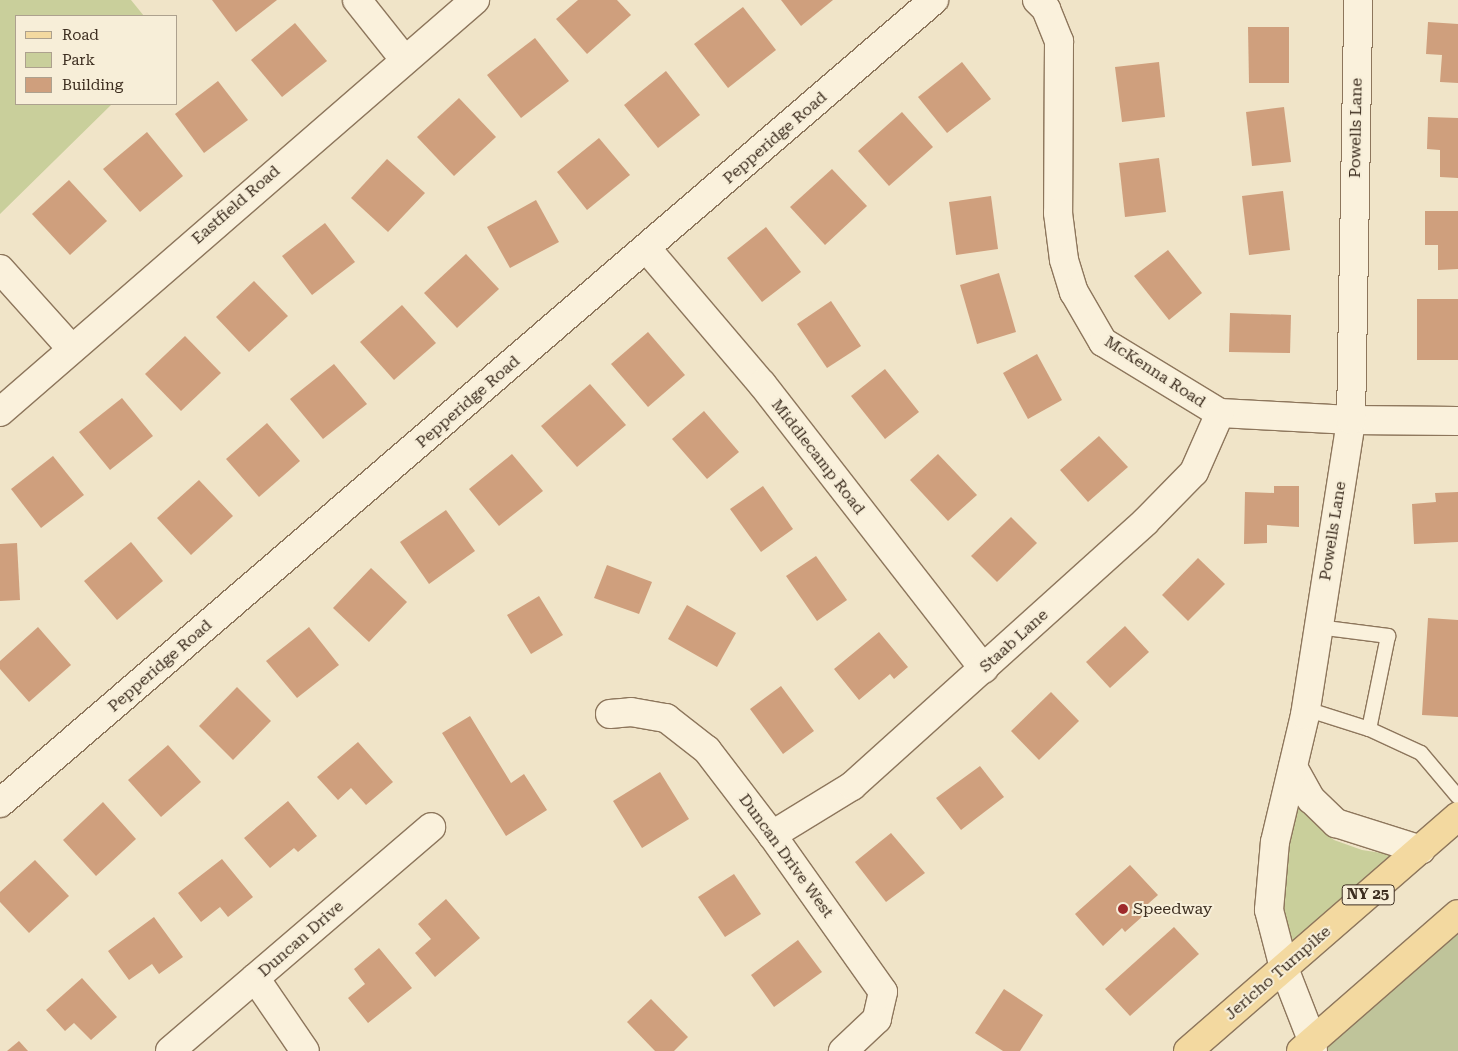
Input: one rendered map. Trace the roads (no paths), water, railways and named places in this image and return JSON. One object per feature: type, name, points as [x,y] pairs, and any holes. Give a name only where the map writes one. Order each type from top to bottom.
[{"type":"main road","name":"Jericho Turnpike","points":[[1188,1051],[1458,816]]},
{"type":"main road","points":[[1309,1047],[1458,914]]},
{"type":"street","points":[[357,0],[404,59]]},
{"type":"street","name":"Eastfield Road","points":[[0,412],[404,59],[475,0]]},
{"type":"street","name":"Pepperidge Road","points":[[4,790],[647,249],[934,0]]},
{"type":"street","name":"McKenna Road","points":[[1037,0],[1046,9],[1059,41],[1058,213],[1064,260],[1074,292],[1103,342],[1220,413],[1350,420],[1458,421]]},
{"type":"street","name":"Powells Lane","points":[[1309,1047],[1284,968],[1269,910],[1274,842],[1306,709],[1350,420],[1358,0]]},
{"type":"street","name":"Middlecamp Road","points":[[647,249],[762,384],[984,669]]},
{"type":"street","points":[[0,269],[71,348]]},
{"type":"street","name":"Staab Lane","points":[[772,835],[852,786],[1145,522],[1194,472],[1220,413]]},
{"type":"street","name":"Duncan Drive West","points":[[610,714],[631,712],[666,718],[681,727],[707,750],[772,835],[883,992],[877,1018],[844,1051]]},
{"type":"street","points":[[1292,767],[1311,799],[1336,823],[1420,850]]},
{"type":"street","name":"Duncan Drive","points":[[170,1051],[432,827]]},
{"type":"street","points":[[255,978],[305,1051]]},
{"type":"lane","points":[[1318,627],[1388,636],[1369,730]]},
{"type":"lane","points":[[1306,709],[1369,730],[1420,753],[1458,797]]},
{"type":"place","name":"Speedway","points":[[1123,909]]}]
